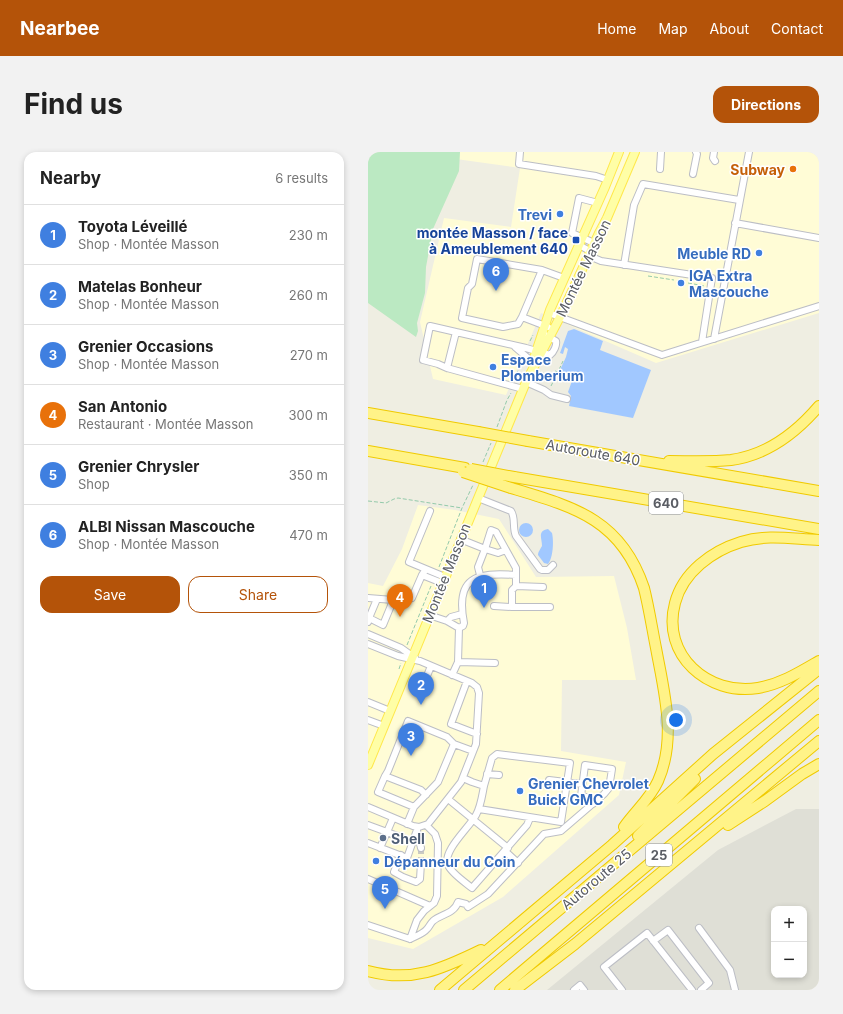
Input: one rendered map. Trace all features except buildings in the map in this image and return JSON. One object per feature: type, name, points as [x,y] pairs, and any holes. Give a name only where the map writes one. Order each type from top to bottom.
[{"type":"highway","points":[[643,461],[723,460],[751,456],[782,441],[800,426],[819,406]]},
{"type":"highway","name":"Autoroute 640","points":[[368,413],[819,491]]},
{"type":"highway","points":[[368,451],[435,463],[464,470],[511,488],[567,506],[587,515],[601,525],[614,536],[629,556],[638,571],[644,588],[666,704],[668,720],[668,746],[663,767],[655,787],[640,808],[627,822],[612,845]]},
{"type":"highway","name":"640","points":[[464,470],[514,476],[819,529]]},
{"type":"highway","points":[[819,540],[789,537],[763,538],[741,542],[720,551],[700,564],[686,580],[674,604],[673,622],[674,634],[678,647],[688,664],[703,677],[723,687],[744,689],[766,686],[790,677],[819,661]]},
{"type":"highway","points":[[590,884],[727,748],[819,669]]},
{"type":"highway","name":"Autoroute 25","points":[[464,990],[819,691]]},
{"type":"highway","points":[[440,990],[612,845],[713,754],[789,694]]},
{"type":"highway","name":"Autoroute 25","points":[[500,990],[819,720]]},
{"type":"highway","points":[[514,990],[576,944],[819,741]]},
{"type":"highway","points":[[691,849],[819,764]]},
{"type":"highway","points":[[368,971],[384,975],[398,976],[429,972],[449,966],[495,944]]},
{"type":"main road","name":"Montée Masson","points":[[368,765],[370,752],[384,726],[478,498],[522,383],[539,352],[549,313],[619,152]]},
{"type":"main road","name":"Montée Masson","points":[[545,331],[560,316],[594,242],[607,218],[635,152]]},
{"type":"main road","points":[[606,184],[618,193]]},
{"type":"street","points":[[520,152],[518,164],[596,176],[606,184]]},
{"type":"street","points":[[660,169],[661,152]]},
{"type":"street","points":[[693,174],[697,154],[696,152]]},
{"type":"street","points":[[714,152],[714,161]]},
{"type":"street","points":[[714,339],[749,152]]},
{"type":"street","points":[[624,265],[634,205],[643,184],[739,200]]},
{"type":"street","points":[[598,203],[579,198],[572,233],[590,251],[593,258],[624,265],[712,278],[702,342]]},
{"type":"street","points":[[735,223],[819,238]]},
{"type":"street","points":[[581,241],[594,242]]},
{"type":"street","points":[[542,270],[518,324],[503,327],[462,318],[468,288],[472,284],[477,259],[542,270],[564,278]]},
{"type":"street","points":[[549,313],[662,355],[819,306]]},
{"type":"street","points":[[522,317],[545,331]]},
{"type":"street","points":[[539,352],[430,326],[424,360],[447,368],[522,383],[544,390],[552,395],[567,399]]},
{"type":"street","points":[[447,368],[456,332]]},
{"type":"street","points":[[510,344],[534,362]]},
{"type":"street","points":[[478,498],[511,510],[514,515],[514,530],[516,536],[540,568],[542,570],[548,570],[554,565]]},
{"type":"street","points":[[430,511],[409,562],[424,572],[444,580]]},
{"type":"street","points":[[480,575],[478,567],[491,530],[496,532],[516,568],[516,586],[512,590],[512,607]]},
{"type":"street","points":[[460,539],[498,553],[506,550]]},
{"type":"street","points":[[377,599],[368,620],[383,625],[397,592],[412,598],[424,572]]},
{"type":"street","points":[[459,628],[463,626],[464,623],[462,604],[465,588],[471,581],[480,575],[516,575]]},
{"type":"street","points":[[516,586],[544,587]]},
{"type":"street","points":[[368,598],[393,600]]},
{"type":"street","points":[[494,606],[550,608]]},
{"type":"street","points":[[447,621],[451,617],[462,614]]},
{"type":"street","points":[[429,615],[447,621],[459,628]]},
{"type":"street","points":[[452,675],[458,662],[459,628]]},
{"type":"street","points":[[368,634],[401,648],[412,658]]},
{"type":"street","points":[[368,644],[398,656],[420,661],[474,684],[478,690],[477,734],[473,751],[463,778],[459,786],[426,825],[418,829],[407,858],[368,842]]},
{"type":"street","points":[[458,662],[495,663]]},
{"type":"street","points":[[420,693],[431,666]]},
{"type":"street","points":[[467,681],[451,724],[477,734]]},
{"type":"street","points":[[368,702],[390,711]]},
{"type":"street","points":[[368,720],[384,726]]},
{"type":"street","points":[[414,807],[378,792],[408,721],[447,737],[454,744],[473,751]]},
{"type":"street","points":[[408,824],[414,807],[438,782],[454,744]]},
{"type":"street","points":[[478,809],[561,822],[570,763],[500,753],[494,755],[487,774],[478,809],[473,820],[453,845],[447,859],[448,866],[452,871],[472,888],[527,825],[530,818]]},
{"type":"street","points":[[368,926],[410,939],[427,930],[433,921],[456,908],[458,902],[466,904],[468,907],[488,894],[544,834],[561,832],[593,804],[608,790],[612,769],[585,765],[580,796],[586,797],[593,804]]},
{"type":"street","points":[[487,774],[499,775]]},
{"type":"street","points":[[385,776],[421,790],[426,795]]},
{"type":"street","points":[[463,778],[484,786]]},
{"type":"street","points":[[549,780],[582,784]]},
{"type":"street","points":[[448,799],[506,849],[518,863]]},
{"type":"street","points":[[368,807],[418,829]]},
{"type":"street","points":[[380,848],[393,818]]},
{"type":"street","points":[[368,825],[413,842]]},
{"type":"street","points":[[410,939],[418,920],[434,903],[437,896],[439,859],[438,839],[433,831],[426,825]]},
{"type":"street","points":[[418,829],[421,848]]},
{"type":"street","points":[[401,855],[394,872],[412,881],[417,881],[421,876],[422,863]]},
{"type":"street","points":[[439,859],[447,859]]},
{"type":"street","points":[[368,879],[430,906]]},
{"type":"street","points":[[699,928],[730,970],[735,990]]},
{"type":"street","points":[[653,941],[668,930],[709,983],[701,990]]},
{"type":"street","points":[[622,990],[604,967],[647,933],[692,990]]},
{"type":"street","points":[[574,990],[580,985],[584,990]]},
{"type":"path","points":[[648,276],[674,280]]},
{"type":"path","points":[[688,283],[700,285]]},
{"type":"path","points":[[529,343],[545,331]]},
{"type":"path","points":[[514,382],[524,358]]},
{"type":"path","points":[[552,386],[555,371],[558,372],[563,361]]},
{"type":"path","points":[[540,372],[553,376]]},
{"type":"path","points":[[516,378],[522,383]]},
{"type":"path","points":[[368,501],[386,503],[398,498],[462,508]]},
{"type":"path","name":"Montée Masson","points":[[408,642],[432,583]]},
{"type":"shaded area","points":[[457,152],[819,152],[819,313],[656,363],[541,313],[506,395],[433,379],[420,322],[444,218],[511,227],[520,168],[456,159]]},
{"type":"shaded area","points":[[418,505],[455,510],[499,519],[536,577],[614,576],[627,628],[636,680],[562,680],[561,751],[626,762],[619,795],[503,897],[413,949],[368,938],[368,583],[383,586],[402,549]]},
{"type":"shaded area","points":[[796,809],[819,809],[819,990],[547,990],[718,850]]},
{"type":"green space","points":[[368,152],[460,152],[459,171],[433,229],[426,267],[425,293],[417,323],[418,331],[416,337],[368,303]]},
{"type":"water","points":[[574,329],[603,341],[600,350],[651,370],[633,418],[569,406],[571,396],[568,392],[573,378],[559,372],[568,349],[565,347],[563,354],[560,353],[568,331]]},
{"type":"water","points":[[526,523],[531,525],[533,530],[531,535],[526,537],[521,535],[519,530],[521,525]]},
{"type":"water","points":[[548,529],[553,536],[553,545],[551,558],[548,564],[544,563],[538,555],[542,546],[541,533],[542,531]]},
{"type":"tunnel","points":[[421,848],[421,863]]},
{"type":"place","name":"Subway","points":[[793,169]]},
{"type":"place","name":"Trevi","points":[[560,214]]},
{"type":"place","name":"montée Masson / face à Ameublement 640","points":[[576,240]]},
{"type":"place","name":"Meuble RD","points":[[759,253]]},
{"type":"place","name":"IGA Extra Mascouche","points":[[681,283]]},
{"type":"place","name":"ALBI Nissan Mascouche","points":[[496,291]]},
{"type":"place","name":"Espace Plomberium","points":[[493,367]]},
{"type":"place","name":"Toyota Léveillé","points":[[484,608]]},
{"type":"place","name":"San Antonio","points":[[400,617]]},
{"type":"place","name":"Matelas Bonheur","points":[[421,705]]},
{"type":"place","name":"Grenier Occasions","points":[[411,756]]},
{"type":"place","name":"Grenier Chevrolet Buick GMC","points":[[520,791]]},
{"type":"place","name":"Shell","points":[[383,838]]},
{"type":"place","name":"Dépanneur du Coin","points":[[376,861]]},
{"type":"place","name":"Grenier Chrysler","points":[[385,909]]}]
